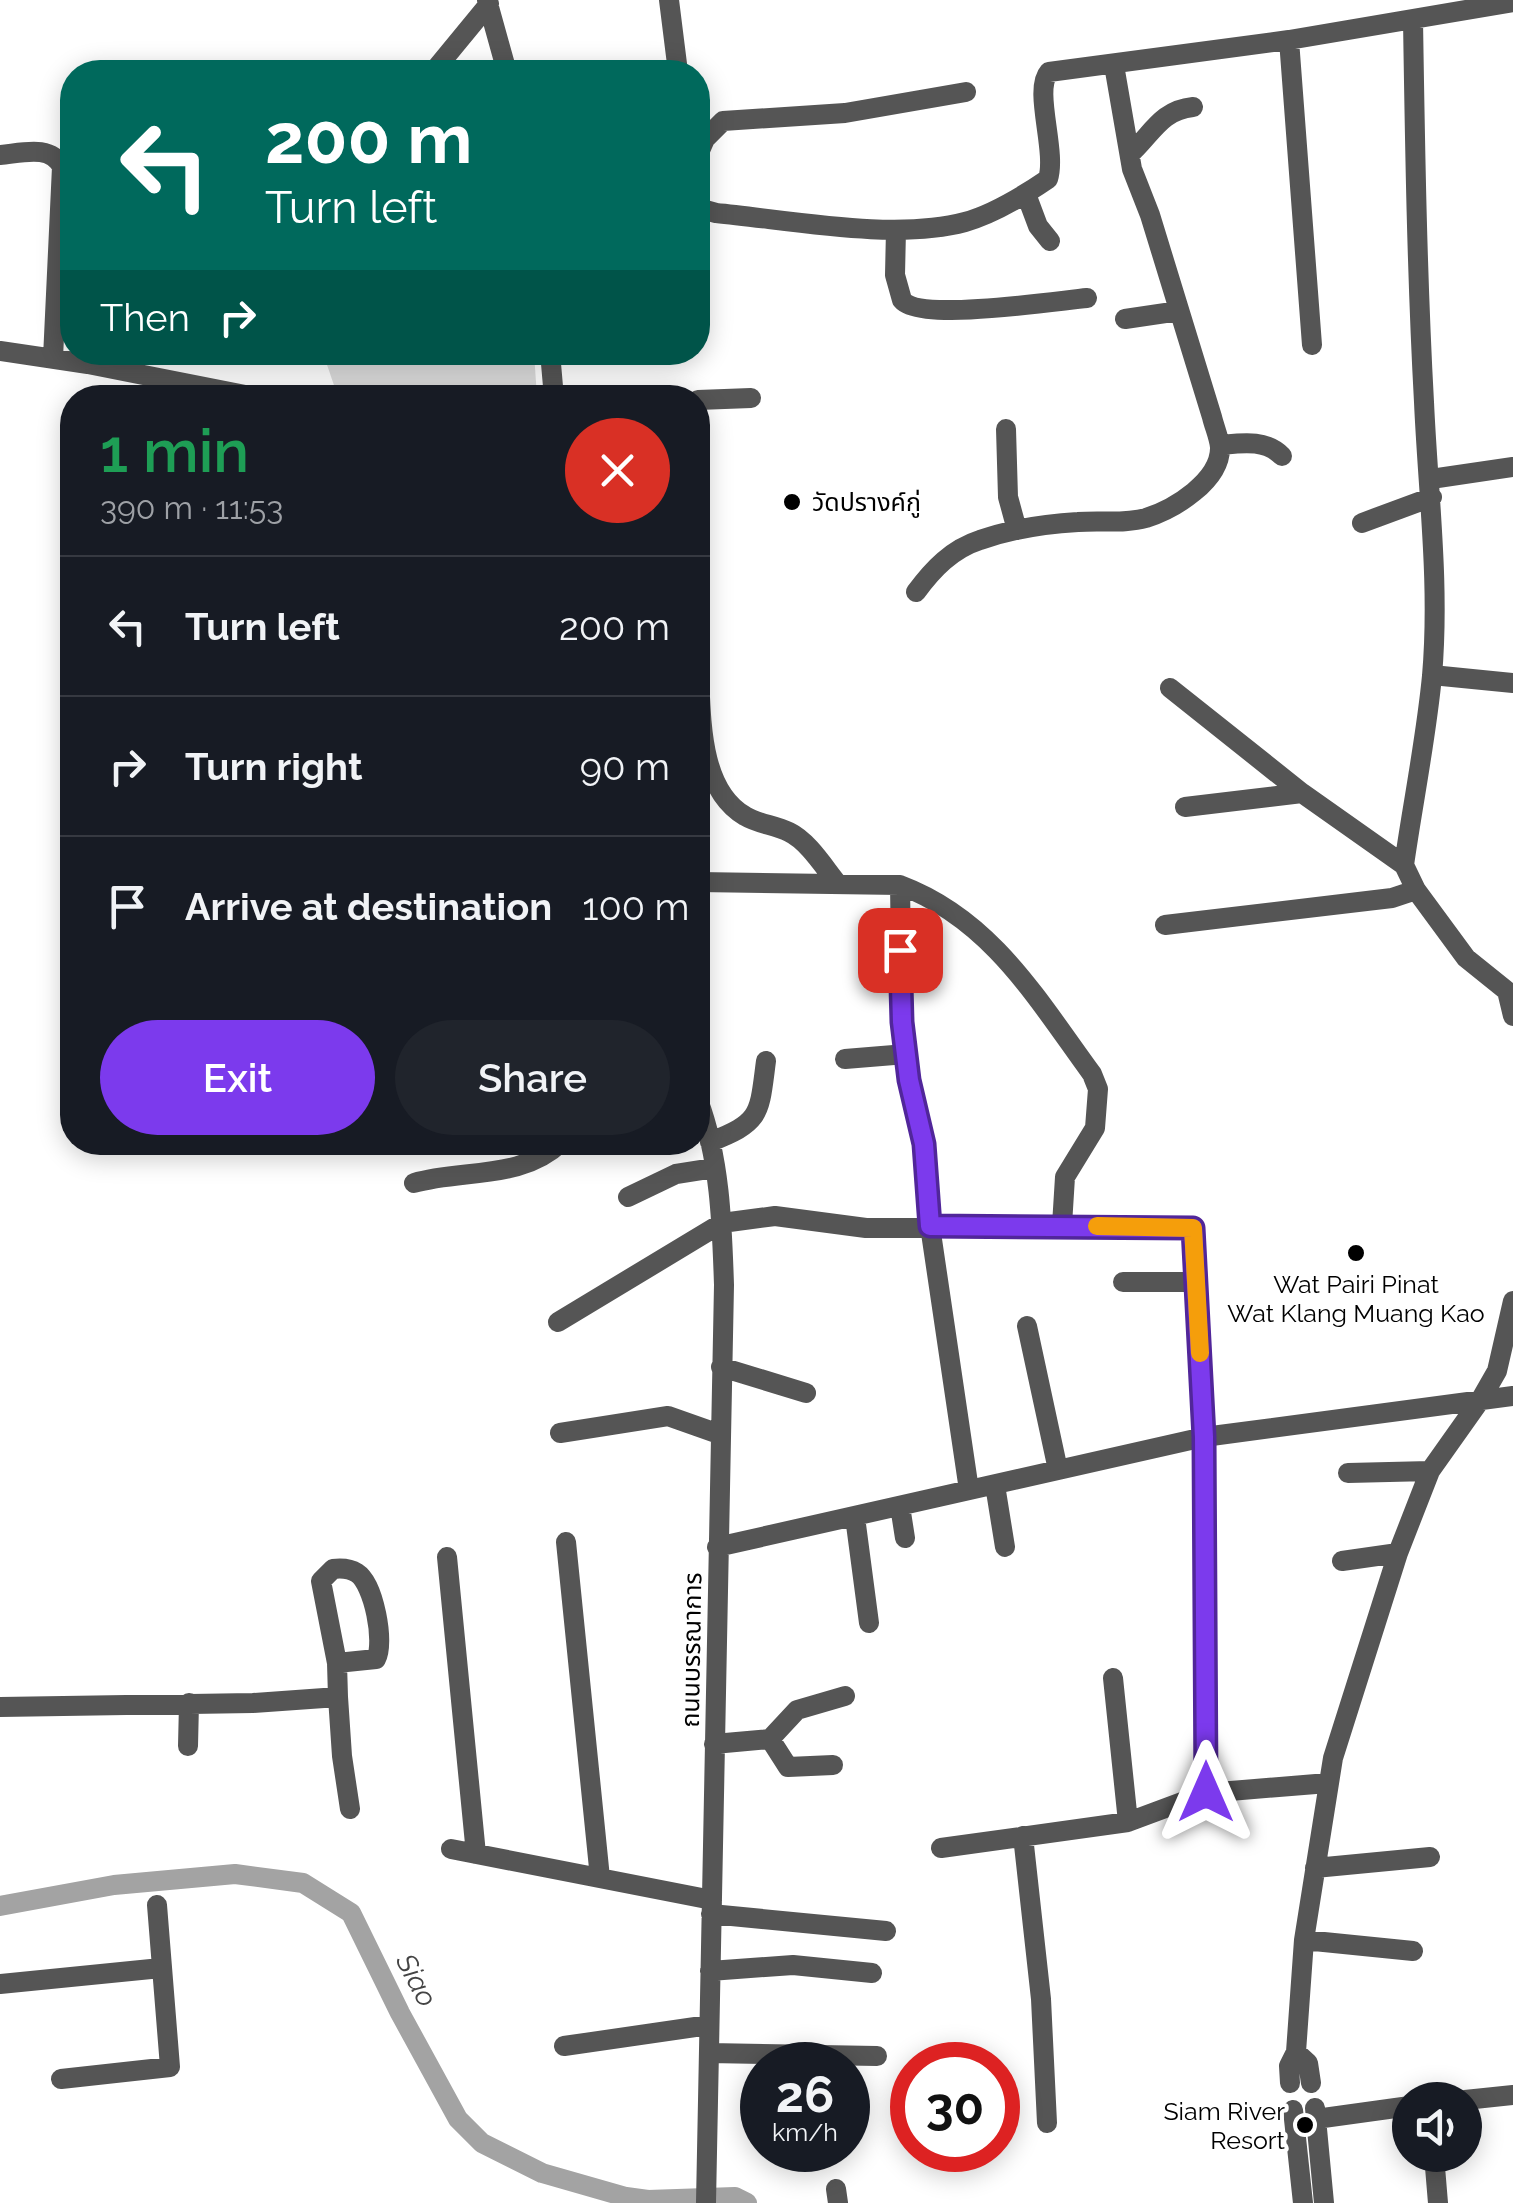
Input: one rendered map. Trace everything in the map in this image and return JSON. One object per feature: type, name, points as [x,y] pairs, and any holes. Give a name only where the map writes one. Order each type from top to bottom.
[{"type":"street","points":[[669,0],[676,60]]},
{"type":"street","points":[[442,60],[488,2]]},
{"type":"street","points":[[488,2],[504,60]]},
{"type":"street","points":[[710,211],[896,230],[964,222],[1026,194],[1048,179],[1044,76],[1048,72],[1288,40],[1425,12],[1513,2]]},
{"type":"street","points":[[1404,865],[1432,675],[1431,488],[1416,243],[1425,12]]},
{"type":"street","points":[[1288,40],[1312,345]]},
{"type":"street","points":[[916,592],[952,553],[977,540],[1077,522],[1144,519],[1172,507],[1201,485],[1212,468],[1220,446],[1150,215],[1136,181],[1114,65]]},
{"type":"street","points":[[710,134],[723,121],[845,113],[966,92]]},
{"type":"street","points":[[1130,154],[1163,116],[1178,108],[1193,107]]},
{"type":"street","points":[[0,154],[46,151],[60,163]]},
{"type":"street","points":[[1026,194],[1038,226],[1050,241]]},
{"type":"street","points":[[53,358],[60,209]]},
{"type":"street","points":[[896,230],[896,274],[906,306],[980,309],[1087,298]]},
{"type":"street","points":[[1125,319],[1179,311]]},
{"type":"street","points":[[0,351],[60,359]]},
{"type":"street","points":[[89,365],[193,385]]},
{"type":"street","points":[[710,400],[751,398]]},
{"type":"street","points":[[1006,428],[1008,497],[1017,530]]},
{"type":"street","points":[[1220,446],[1263,444],[1282,456]]},
{"type":"street","points":[[1362,522],[1431,488],[1513,467]]},
{"type":"street","points":[[1432,675],[1513,682]]},
{"type":"street","points":[[1170,688],[1302,793],[1404,865],[1416,890],[1466,958],[1510,987],[1513,1016]]},
{"type":"street","points":[[710,763],[726,800],[745,816],[793,834],[837,883]]},
{"type":"street","points":[[1185,807],[1302,793]]},
{"type":"street","points":[[710,882],[900,885],[930,896],[992,942],[1092,1074],[1098,1089],[1095,1128],[1065,1177],[1062,1225]]},
{"type":"street","points":[[900,885],[900,982],[906,1054],[924,1144],[930,1226],[970,1490]]},
{"type":"street","points":[[1164,925],[1392,898],[1416,890]]},
{"type":"street","points":[[845,1059],[906,1054]]},
{"type":"street","points":[[710,1142],[738,1132],[753,1120],[761,1102],[766,1062]]},
{"type":"street","name":"ถนนบรรณาการ","points":[[706,2203],[722,1367],[722,1223],[710,1142]]},
{"type":"street","points":[[414,1183],[443,1175],[497,1171],[534,1163],[544,1155]]},
{"type":"street","points":[[628,1197],[676,1174],[714,1168]]},
{"type":"street","points":[[558,1322],[722,1223],[775,1216],[866,1228],[1193,1228],[1204,1437],[1206,1792]]},
{"type":"street","points":[[1123,1282],[1197,1282]]},
{"type":"street","points":[[1300,2083],[1289,2066],[1296,2041],[1304,1940],[1328,1783],[1398,1553],[1430,1471],[1482,1399],[1497,1371],[1513,1301]]},
{"type":"street","points":[[1026,1326],[1058,1470]]},
{"type":"street","points":[[722,1367],[806,1393]]},
{"type":"street","points":[[718,1546],[1204,1437],[1513,1396]]},
{"type":"street","points":[[560,1434],[668,1416],[719,1434]]},
{"type":"street","points":[[1348,1474],[1430,1471]]},
{"type":"street","points":[[995,1485],[1006,1547]]},
{"type":"street","points":[[900,1506],[905,1538]]},
{"type":"street","points":[[855,1516],[869,1624]]},
{"type":"street","points":[[566,1542],[600,1878]]},
{"type":"street","points":[[1342,1560],[1398,1553]]},
{"type":"street","points":[[448,1557],[476,1854]]},
{"type":"street","points":[[337,1663],[376,1660],[380,1644],[368,1584],[346,1568],[332,1568],[321,1581],[337,1663],[342,1756],[350,1809]]},
{"type":"street","points":[[1114,1678],[1128,1822]]},
{"type":"street","points":[[714,1744],[770,1739],[797,1710],[845,1696]]},
{"type":"street","points":[[0,1706],[338,1697]]},
{"type":"street","points":[[188,1746],[189,1703]]},
{"type":"street","points":[[770,1739],[788,1767],[833,1765]]},
{"type":"street","points":[[940,1848],[1128,1822],[1206,1792],[1328,1783]]},
{"type":"street","points":[[1023,1836],[1041,1999],[1047,2123]]},
{"type":"street","points":[[452,1849],[600,1878],[711,1907],[886,1931]]},
{"type":"street","points":[[1315,1868],[1430,1858]]},
{"type":"street","points":[[61,2079],[170,2066],[157,1905]]},
{"type":"street","points":[[1304,1940],[1412,1951]]},
{"type":"street","points":[[710,1971],[793,1964],[872,1973]]},
{"type":"street","points":[[0,1984],[161,1968]]},
{"type":"street","points":[[564,2046],[709,2025]]},
{"type":"street","points":[[709,2052],[877,2056]]},
{"type":"street","points":[[1482,2098],[1513,2095]]},
{"type":"street","points":[[1308,2112],[1392,2107]]},
{"type":"street","points":[[1304,2203],[1308,2112]]},
{"type":"street","points":[[1308,2112],[1324,2203]]},
{"type":"street","points":[[1435,2172],[1438,2203]]},
{"type":"shaded area","points":[[327,365],[535,365],[536,385],[334,385]]},
{"type":"waterway","name":"Siao","points":[[0,1906],[114,1885],[235,1874],[303,1883],[351,1913],[458,2119],[482,2143],[542,2173],[626,2197],[735,2197],[747,2203]]},
{"type":"slow traffic","points":[[1097,1226],[1193,1228],[1200,1353]]},
{"type":"place","name":"วัดปรางค์กู่","points":[[792,502]]},
{"type":"place","name":"Wat Pairi Pinat Wat Klang Muang Kao","points":[[1356,1253]]},
{"type":"place","name":"Siam River Resort","points":[[1305,2125]]},
{"type":"route","points":[[900,950],[902,1022],[909,1080],[924,1144],[930,1226],[1193,1228],[1204,1437],[1206,1792]]}]
